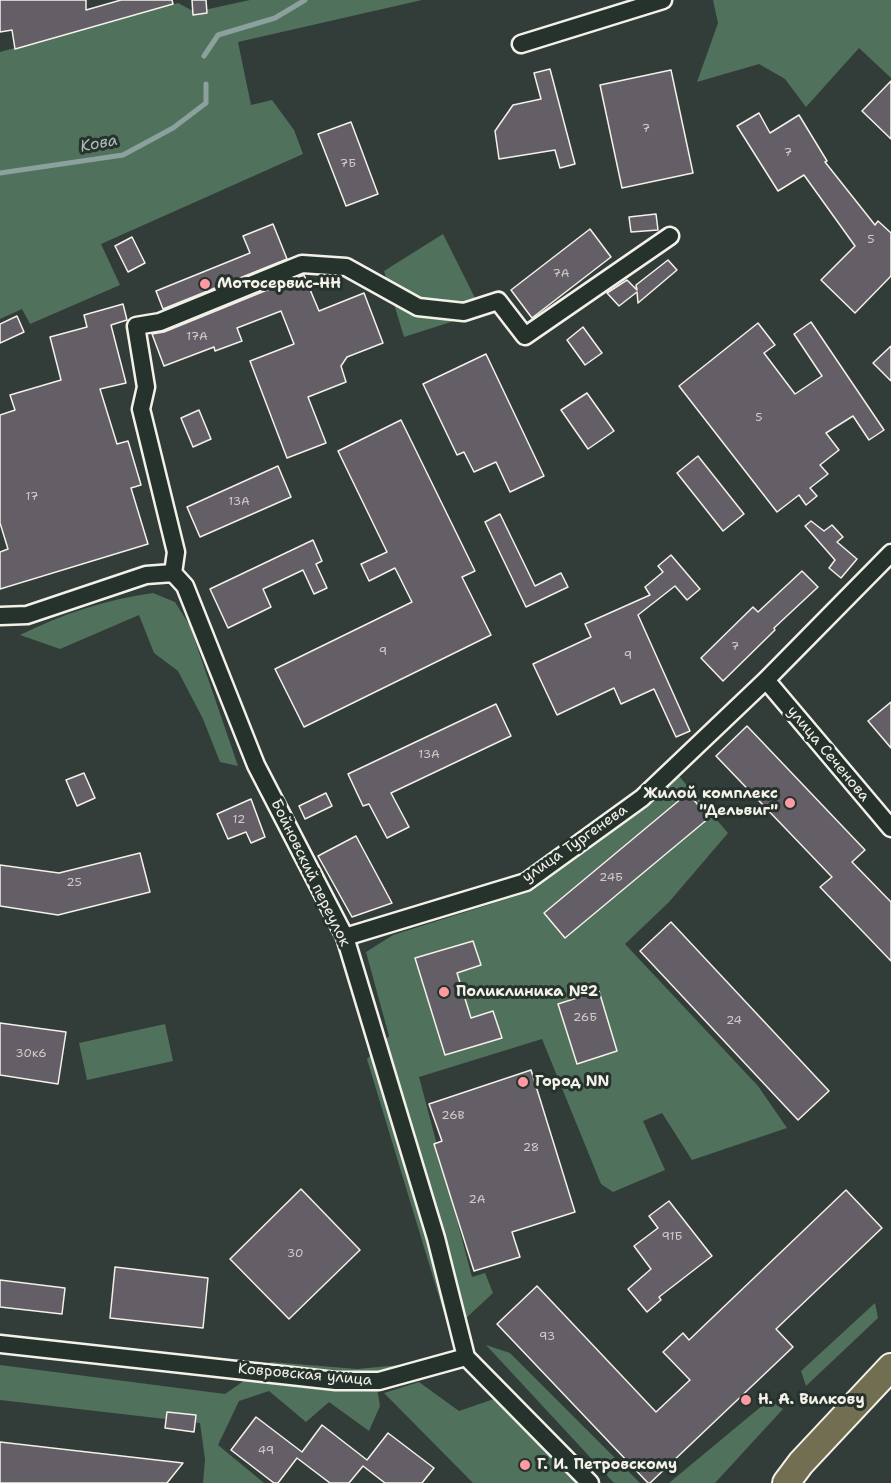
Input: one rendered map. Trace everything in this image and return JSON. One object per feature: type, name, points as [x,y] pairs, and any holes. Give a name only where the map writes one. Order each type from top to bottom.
[{"type":"main road","points":[[793,1473],[891,1367]]},
{"type":"street","points":[[521,44],[663,0]]},
{"type":"street","points":[[0,616],[27,615],[146,575],[173,573],[176,552],[141,409],[146,387],[135,326],[160,322],[302,264],[346,267],[418,307],[464,312],[498,301],[525,336],[670,236]]},
{"type":"street","name":"улица Тургенева","points":[[345,937],[526,882],[642,798],[766,680],[891,553]]},
{"type":"street","name":"Бойновский переулок","points":[[173,573],[185,586],[256,765],[345,937],[436,1238],[466,1357]]},
{"type":"street","name":"улица Сеченова","points":[[766,680],[891,828]]},
{"type":"street","name":"Ковровская улица","points":[[0,1344],[336,1381],[379,1381],[466,1357]]},
{"type":"street","points":[[466,1357],[590,1483]]},
{"type":"street","points":[[774,1483],[793,1473]]},
{"type":"green space","points":[[250,0],[422,0],[238,42],[251,105],[272,100],[294,130],[303,154],[101,244],[120,285],[30,324],[22,309],[0,319],[0,52],[178,3],[195,12]]},
{"type":"green space","points":[[713,0],[891,0],[891,78],[859,48],[806,107],[785,79],[759,64],[697,82],[718,23]]},
{"type":"green space","points":[[443,234],[482,312],[404,337],[384,271]]},
{"type":"green space","points":[[153,593],[175,602],[190,626],[238,766],[220,762],[203,719],[178,671],[154,653],[139,615],[60,649],[20,635],[85,608]]},
{"type":"green space","points":[[679,776],[728,833],[669,902],[625,944],[758,1086],[787,1128],[692,1160],[662,1113],[643,1121],[665,1170],[613,1192],[601,1184],[542,1039],[419,1077],[472,1277],[485,1273],[493,1293],[450,1333],[367,1059],[389,1036],[366,952],[393,935],[532,891]]},
{"type":"green space","points":[[165,1024],[173,1061],[87,1080],[79,1043]]},
{"type":"green space","points":[[875,1303],[878,1318],[806,1386],[801,1371]]},
{"type":"green space","points":[[486,1345],[510,1353],[640,1483],[614,1483]]},
{"type":"green space","points":[[271,1362],[357,1369],[400,1365],[417,1375],[377,1389],[380,1406],[369,1431],[329,1402],[306,1422],[269,1391],[239,1401],[218,1445],[264,1483],[203,1483],[205,1459],[200,1423],[0,1400],[0,1365],[225,1394]]},
{"type":"green space","points":[[419,1382],[459,1411],[494,1399],[577,1483],[473,1483],[384,1393]]},
{"type":"green space","points":[[769,1400],[783,1409],[715,1483],[669,1483]]},
{"type":"building","points":[[0,0],[86,0],[86,10],[121,0],[172,0],[173,4],[15,49],[12,30],[0,32]]},
{"type":"building","points":[[192,0],[206,0],[207,13],[193,15]]},
{"type":"building","points":[[550,69],[575,164],[560,168],[555,150],[499,159],[495,131],[513,105],[541,99],[534,73]]},
{"type":"building","points":[[671,70],[693,173],[622,188],[600,85]]},
{"type":"building","points":[[891,81],[891,139],[862,111]]},
{"type":"building","points":[[759,113],[770,133],[799,115],[827,161],[825,162],[875,225],[878,221],[891,233],[891,276],[855,313],[821,280],[855,246],[804,175],[778,191],[737,126]]},
{"type":"building","points":[[351,122],[378,194],[346,206],[318,134]]},
{"type":"building","points":[[656,214],[658,230],[631,232],[629,217]]},
{"type":"building","points":[[273,224],[287,259],[163,309],[156,291],[250,253],[243,236]]},
{"type":"building","points":[[590,229],[611,257],[532,318],[511,290]]},
{"type":"building","points":[[132,237],[145,263],[128,272],[115,246]]},
{"type":"building","points":[[668,260],[677,270],[638,303],[637,292],[619,306],[607,293],[627,280],[637,290],[636,285]]},
{"type":"building","points":[[304,275],[319,311],[364,293],[383,343],[347,357],[341,366],[346,382],[308,397],[326,443],[287,458],[250,361],[294,344],[281,311],[237,328],[242,341],[215,351],[214,347],[164,366],[152,334],[164,332]]},
{"type":"building","points":[[123,304],[127,320],[111,325],[126,383],[100,389],[117,444],[128,441],[141,485],[131,488],[148,544],[0,589],[0,552],[8,549],[0,523],[0,415],[15,410],[10,395],[61,380],[50,337],[87,327],[84,315]]},
{"type":"building","points":[[17,316],[24,332],[0,343],[0,324]]},
{"type":"building","points":[[811,322],[884,430],[869,440],[853,416],[826,433],[839,450],[820,465],[828,474],[810,488],[817,496],[806,505],[799,495],[777,512],[679,386],[758,323],[775,345],[764,353],[795,394],[822,376],[794,334]]},
{"type":"building","points":[[583,327],[602,353],[585,365],[567,340]]},
{"type":"building","points":[[891,346],[891,381],[873,363]]},
{"type":"building","points":[[486,354],[544,476],[510,492],[496,462],[474,472],[464,452],[457,455],[423,384]]},
{"type":"building","points":[[587,393],[614,431],[588,449],[561,410]]},
{"type":"building","points":[[199,410],[211,439],[193,447],[181,418]]},
{"type":"building","points":[[401,420],[475,571],[462,577],[491,635],[304,727],[275,669],[412,602],[395,568],[369,581],[361,564],[387,552],[338,451]]},
{"type":"building","points":[[698,456],[744,514],[723,531],[677,473]]},
{"type":"building","points":[[278,466],[291,497],[200,537],[187,507]]},
{"type":"building","points":[[500,514],[535,586],[561,573],[568,587],[526,607],[485,522]]},
{"type":"building","points":[[811,521],[824,531],[832,525],[843,537],[837,542],[857,559],[841,578],[829,568],[835,560],[805,526]]},
{"type":"building","points":[[313,540],[322,561],[316,564],[327,588],[314,594],[303,570],[263,589],[271,607],[228,628],[210,589]]},
{"type":"building","points":[[671,555],[700,589],[687,600],[675,586],[638,615],[690,731],[676,737],[654,689],[621,704],[614,688],[557,715],[533,664],[591,637],[585,624],[650,595],[645,587],[663,572],[658,566]]},
{"type":"building","points":[[802,571],[818,587],[774,628],[775,630],[723,681],[701,658],[753,607],[758,612]]},
{"type":"building","points":[[891,702],[891,748],[868,721]]},
{"type":"building","points":[[496,704],[511,736],[391,793],[409,827],[387,838],[369,804],[363,806],[348,774]]},
{"type":"building","name":"Жилой комплекс \"Дельвиг\"","points":[[747,726],[865,850],[852,862],[891,902],[891,961],[820,887],[832,877],[716,756]]},
{"type":"building","points":[[84,773],[95,798],[77,806],[66,780]]},
{"type":"building","points":[[326,793],[332,806],[305,819],[299,806]]},
{"type":"building","points":[[688,793],[709,818],[565,938],[544,913]]},
{"type":"building","points":[[251,799],[265,837],[251,843],[246,832],[228,839],[217,814]]},
{"type":"building","points":[[356,836],[392,903],[352,917],[318,856]]},
{"type":"building","points":[[140,853],[150,892],[58,915],[0,906],[0,865],[59,873]]},
{"type":"building","points":[[671,922],[829,1091],[798,1120],[640,951]]},
{"type":"building","name":"Поликлиника №2","points":[[473,941],[481,965],[457,973],[471,1018],[493,1011],[502,1038],[445,1055],[415,958]]},
{"type":"building","points":[[599,991],[617,1051],[577,1064],[558,1004]]},
{"type":"building","points":[[0,1023],[66,1032],[58,1084],[0,1075]]},
{"type":"building","points":[[531,1070],[575,1212],[512,1232],[520,1257],[474,1271],[434,1144],[442,1141],[429,1104]]},
{"type":"building","points":[[301,1189],[360,1250],[289,1319],[230,1259]]},
{"type":"building","points":[[846,1190],[882,1228],[776,1329],[793,1347],[650,1483],[497,1324],[537,1286],[656,1412],[690,1380],[663,1352],[683,1333],[689,1340]]},
{"type":"building","points":[[669,1201],[712,1256],[659,1297],[661,1300],[647,1312],[628,1289],[651,1269],[634,1246],[658,1228],[649,1216]]},
{"type":"building","points":[[115,1267],[208,1278],[203,1328],[110,1318]]},
{"type":"building","points":[[0,1280],[65,1288],[62,1314],[0,1307]]},
{"type":"building","points":[[167,1412],[196,1415],[194,1432],[165,1428]]},
{"type":"building","points":[[256,1417],[302,1452],[322,1425],[367,1460],[388,1433],[434,1468],[422,1483],[385,1483],[363,1466],[349,1483],[330,1483],[297,1458],[278,1483],[274,1483],[231,1450]]},
{"type":"building","points":[[0,1442],[183,1463],[167,1483],[0,1483]]},
{"type":"waterway","name":"Кова","points":[[204,56],[218,35],[275,18],[305,0]]},
{"type":"waterway","name":"Кова","points":[[0,173],[123,155],[173,128],[206,103],[206,84]]},
{"type":"place","name":"Мотосервис-НН","points":[[205,284]]},
{"type":"place","name":"Жилой комплекс \"Дельвиг\"","points":[[790,803]]},
{"type":"place","name":"Поликлиника №2","points":[[444,992]]},
{"type":"place","name":"Город NN","points":[[523,1082]]},
{"type":"place","name":"Н. А. Вилкову","points":[[746,1400]]},
{"type":"place","name":"Г. И. Петровскому","points":[[525,1465]]}]
